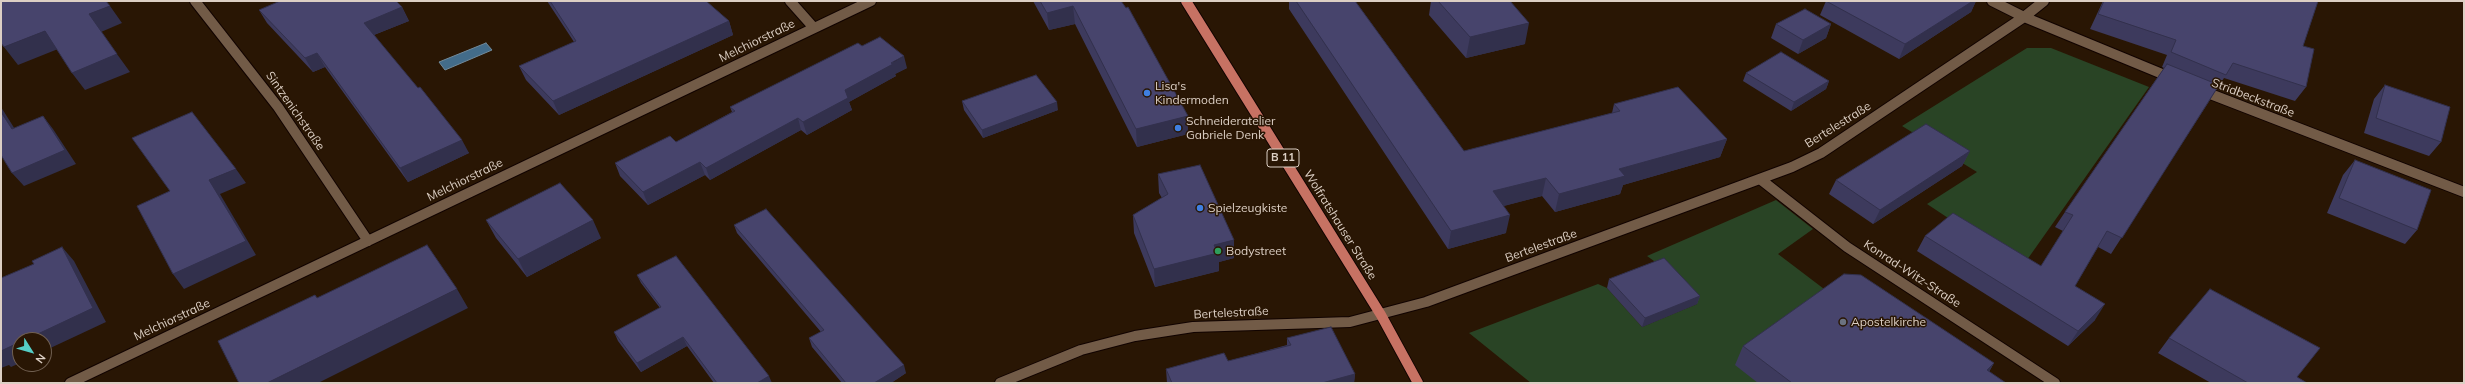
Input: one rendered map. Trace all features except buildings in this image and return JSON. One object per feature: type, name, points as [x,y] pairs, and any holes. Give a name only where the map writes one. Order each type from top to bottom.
[{"type":"main road","name":"Wolfratshauser Straße","points":[[1186,1],[1380,315],[1418,383]]},
{"type":"street","name":"Sintzenichstraße","points":[[195,1],[278,107],[368,241]]},
{"type":"street","points":[[790,1],[814,28]]},
{"type":"street","name":"Melchiorstraße","points":[[70,383],[871,1]]},
{"type":"street","name":"Stridbeckstraße","points":[[1992,1],[2024,17],[2186,84],[2464,192]]},
{"type":"street","name":"Bertelestraße","points":[[1000,383],[1081,350],[1135,336],[1193,327],[1350,322],[1426,302],[1760,179],[1821,153],[2024,17],[2044,1]]},
{"type":"street","name":"Konrad-Witz-Straße","points":[[1760,179],[1853,251],[2055,383]]},
{"type":"green space","points":[[2027,48],[2051,48],[2149,87],[2022,267],[1927,204],[1977,172],[1902,126]]},
{"type":"green space","points":[[1776,200],[1813,229],[1778,254],[1832,295],[1758,383],[1531,383],[1469,333],[1598,284],[1607,288],[1642,327],[1697,304],[1661,266],[1647,256]]},
{"type":"water","points":[[486,43],[492,50],[445,70],[439,62]]},
{"type":"place","name":"Lisa's Kindermoden","points":[[1147,93]]},
{"type":"place","name":"Schneideratelier Gabriele Denk","points":[[1178,128]]},
{"type":"place","name":"Spielzeugkiste","points":[[1200,208]]},
{"type":"place","name":"Bodystreet","points":[[1218,251]]},
{"type":"place","name":"Apostelkirche","points":[[1843,322]]}]
